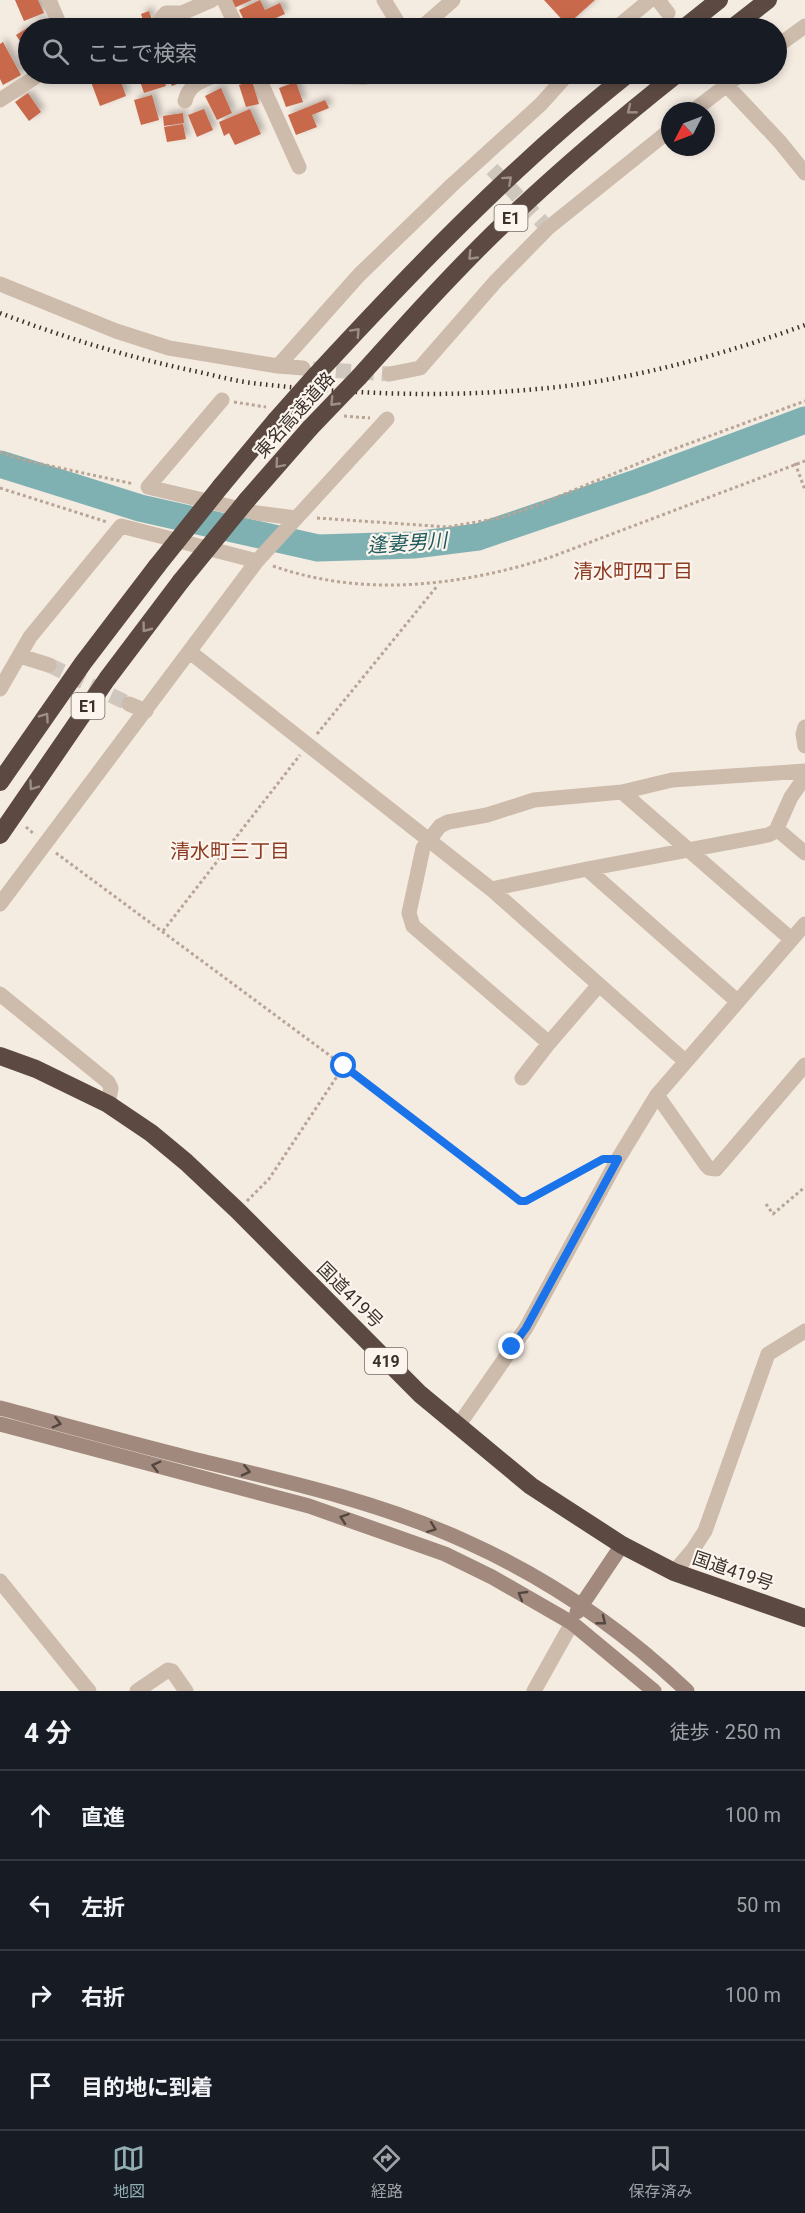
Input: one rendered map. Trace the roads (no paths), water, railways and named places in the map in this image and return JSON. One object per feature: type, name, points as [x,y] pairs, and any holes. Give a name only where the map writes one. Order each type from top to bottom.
[{"type":"highway","points":[[697,18],[720,0]]},
{"type":"highway","points":[[745,18],[768,0]]},
{"type":"highway","name":"東名高速道路","points":[[0,782],[83,663],[156,566],[276,420],[309,372],[390,295],[474,210],[617,84]]},
{"type":"highway","name":"東名高速道路","points":[[0,835],[107,679],[181,581],[310,428],[416,313],[494,233],[623,117],[664,84]]},
{"type":"highway","name":"国道419号","points":[[0,1056],[36,1069],[108,1104],[168,1147],[237,1210],[420,1394],[531,1486],[622,1545],[674,1572],[805,1618]]},
{"type":"street","points":[[49,0],[57,18]]},
{"type":"street","points":[[162,18],[166,13],[182,13],[212,0]]},
{"type":"street","points":[[224,0],[232,18]]},
{"type":"street","points":[[384,0],[395,18]]},
{"type":"street","points":[[433,18],[453,0]]},
{"type":"street","points":[[628,18],[650,0]]},
{"type":"street","points":[[658,0],[668,13]]},
{"type":"street","points":[[787,40],[805,26]]},
{"type":"street","points":[[0,100],[25,84]]},
{"type":"street","points":[[185,101],[187,92],[194,84]]},
{"type":"street","points":[[262,84],[299,167]]},
{"type":"street","points":[[278,366],[359,275],[452,184],[487,164],[559,84]]},
{"type":"street","points":[[701,102],[717,84]]},
{"type":"street","points":[[726,84],[805,172]]},
{"type":"street","points":[[390,374],[420,368],[545,225],[661,137]]},
{"type":"street","points":[[0,284],[116,331],[169,348],[309,372]]},
{"type":"street","points":[[222,400],[148,487],[294,521]]},
{"type":"street","points":[[0,904],[259,558],[387,419]]},
{"type":"street","points":[[0,689],[30,638],[121,526],[259,558]]},
{"type":"street","points":[[190,652],[491,890],[685,1061]]},
{"type":"street","points":[[20,656],[49,665]]},
{"type":"street","points":[[129,704],[146,711]]},
{"type":"street","points":[[805,727],[803,734],[805,746]]},
{"type":"street","points":[[549,1043],[413,926],[409,913],[419,862],[423,848],[440,826],[448,822],[487,815],[534,800],[622,792],[672,780],[805,771]]},
{"type":"street","points":[[778,830],[791,797],[805,777]]},
{"type":"street","points":[[622,792],[791,939]]},
{"type":"street","points":[[491,890],[587,869],[768,836],[778,830]]},
{"type":"street","points":[[778,830],[805,853]]},
{"type":"street","points":[[587,869],[737,1001]]},
{"type":"street","points":[[458,1426],[526,1328],[618,1159],[657,1095],[805,924]]},
{"type":"street","points":[[522,1078],[598,986]]},
{"type":"street","points":[[0,994],[108,1082],[111,1088],[108,1104]]},
{"type":"street","points":[[657,1095],[706,1165],[716,1169],[805,1065]]},
{"type":"street","points":[[674,1572],[705,1531],[768,1354],[805,1332]]},
{"type":"street","points":[[0,1408],[322,1491],[417,1522],[466,1541],[580,1604],[687,1691]]},
{"type":"street","points":[[0,1424],[309,1506],[445,1554],[572,1623],[654,1691]]},
{"type":"street","points":[[534,1691],[572,1623],[580,1604],[622,1545]]},
{"type":"street","points":[[0,1581],[89,1691]]},
{"type":"street","points":[[137,1691],[168,1670],[172,1671],[186,1691]]},
{"type":"waterway","name":"逢妻男川","points":[[0,464],[140,508],[318,548],[414,545],[478,537],[639,482],[805,420]]},
{"type":"tunnel","points":[[492,169],[543,223]]},
{"type":"tunnel","points":[[313,369],[390,374]]},
{"type":"tunnel","points":[[49,665],[129,704]]},
{"type":"railway","points":[[0,313],[98,347],[233,380],[323,390],[394,394],[502,392],[604,380],[707,357],[805,325]]},
{"type":"district","name":"清水町四丁目","points":[[633,571]]},
{"type":"district","name":"清水町三丁目","points":[[230,851]]}]
